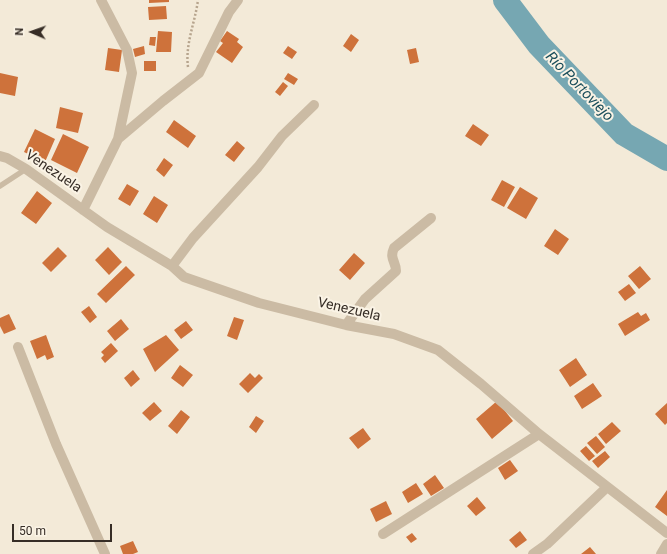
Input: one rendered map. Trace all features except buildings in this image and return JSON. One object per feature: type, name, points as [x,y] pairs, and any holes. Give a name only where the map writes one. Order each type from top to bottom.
[{"type":"street","points":[[83,210],[118,139],[132,73],[127,50],[101,0]]},
{"type":"street","points":[[118,139],[163,101],[199,74],[229,12],[238,0]]},
{"type":"street","points":[[172,266],[193,238],[258,167],[282,136],[314,104]]},
{"type":"street","name":"Venezuela","points":[[0,156],[7,158],[26,169],[107,227],[172,266],[184,277],[259,303],[346,325],[394,334],[438,350],[481,384],[539,434],[667,533]]},
{"type":"street","points":[[346,325],[365,299],[396,271],[396,266],[391,254],[394,248],[431,218]]},
{"type":"street","points":[[18,347],[56,444],[105,554]]},
{"type":"street","points":[[383,534],[539,434]]},
{"type":"street","points":[[533,554],[546,544],[607,487]]},
{"type":"street","points":[[661,554],[667,544]]},
{"type":"lane","points":[[0,186],[26,169]]},
{"type":"path","points":[[198,0],[197,11],[188,43],[188,67],[199,74]]},
{"type":"waterway","name":"Río Portoviejo","points":[[505,0],[539,45],[624,134],[667,159]]}]
